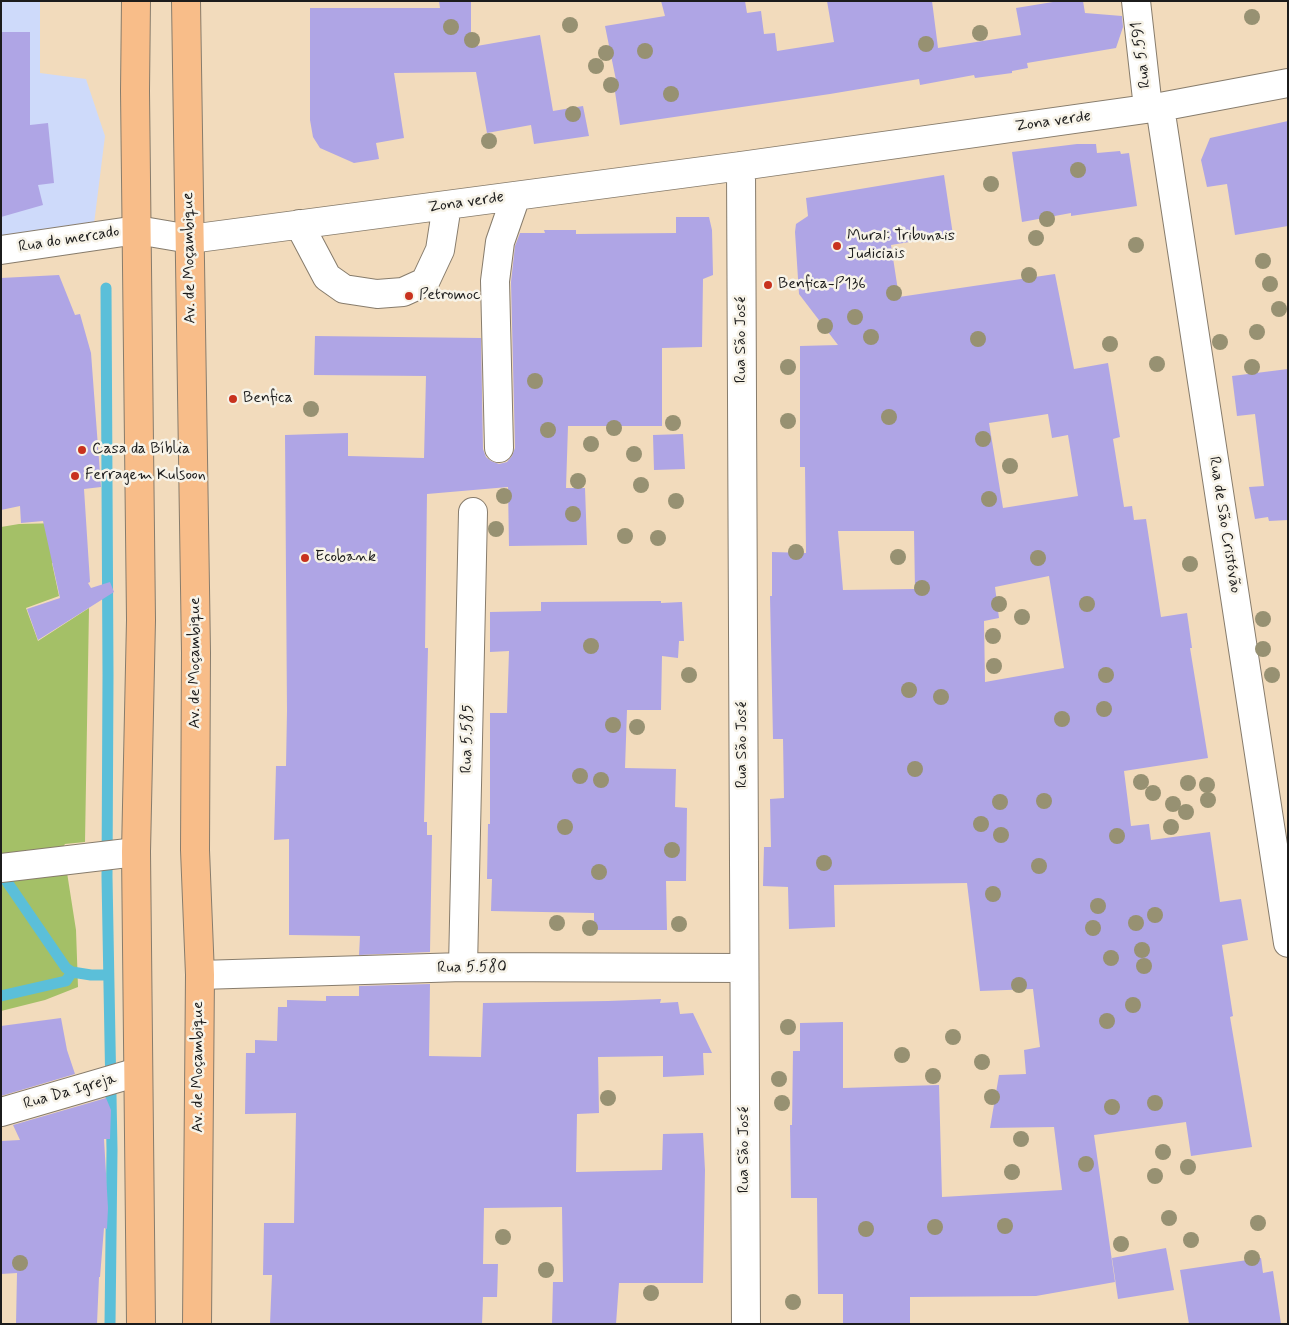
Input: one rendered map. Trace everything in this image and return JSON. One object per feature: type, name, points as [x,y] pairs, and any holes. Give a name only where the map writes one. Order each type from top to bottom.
[{"type":"highway","points":[[136,1],[136,230],[141,620],[136,852],[141,1324]]},
{"type":"highway","name":"Av. de Moçambique","points":[[186,1],[196,653],[195,850],[200,975],[197,1324]]},
{"type":"street","name":"Rua 5.591","points":[[1136,1],[1154,108]]},
{"type":"street","name":"Zona verde","points":[[190,239],[741,166],[1154,108],[1288,83]]},
{"type":"street","name":"Rua de São Cristóvão","points":[[1154,108],[1288,943]]},
{"type":"street","name":"Rua São José","points":[[741,166],[746,1324]]},
{"type":"street","points":[[499,448],[495,281],[500,242],[516,196]]},
{"type":"street","points":[[299,224],[327,277],[344,289],[378,294],[404,292],[424,282],[440,250],[447,205]]},
{"type":"street","name":"Rua do mercado","points":[[1,250],[136,230],[190,239]]},
{"type":"street","name":"Rua 5.585","points":[[463,967],[472,512]]},
{"type":"street","points":[[1,868],[136,852]]},
{"type":"street","name":"Rua 5.580","points":[[200,975],[463,967],[744,968]]},
{"type":"street","name":"Rua Da Igreja","points":[[1,1112],[138,1072]]},
{"type":"shaded area","points":[[1,1],[40,1],[40,73],[86,79],[105,136],[94,224],[1,237]]},
{"type":"green space","points":[[60,523],[67,559],[52,563],[59,596],[26,608],[38,641],[89,608],[85,842],[65,844],[63,847],[76,930],[78,987],[45,1000],[1,1011],[1,527],[19,524]]},
{"type":"building","points":[[439,1],[471,1],[471,47],[540,35],[553,111],[583,106],[589,136],[534,144],[531,125],[487,133],[476,72],[394,73],[404,138],[376,143],[379,159],[354,163],[320,148],[313,137],[310,120],[310,8],[440,8]]},
{"type":"building","points":[[661,1],[745,1],[747,13],[761,11],[764,34],[775,33],[777,51],[834,42],[827,1],[932,1],[938,48],[1021,35],[1016,8],[1059,1],[1083,1],[1085,13],[1122,16],[1123,27],[1116,48],[1027,63],[1028,68],[1012,71],[1012,73],[975,78],[974,75],[920,85],[919,79],[620,125],[614,85],[617,85],[605,26],[665,16]]},
{"type":"building","points":[[1,32],[30,32],[30,125],[48,123],[54,183],[38,185],[43,205],[1,217]]},
{"type":"building","points":[[1288,121],[1288,226],[1235,235],[1227,184],[1207,187],[1201,160],[1210,138]]},
{"type":"building","points":[[1077,144],[1096,144],[1097,153],[1120,151],[1121,154],[1129,153],[1137,206],[1071,216],[1071,213],[1022,222],[1012,152]]},
{"type":"building","points":[[944,175],[953,235],[891,245],[899,297],[1055,274],[1074,369],[1108,363],[1120,437],[1113,439],[1124,507],[1132,506],[1134,520],[1146,519],[1161,617],[1187,613],[1192,648],[1190,648],[1208,758],[1124,771],[1131,826],[1149,824],[1151,840],[1210,832],[1220,902],[1241,899],[1248,940],[1222,945],[1233,1016],[1230,1017],[1252,1147],[1191,1156],[1186,1122],[1094,1135],[1115,1282],[1036,1296],[910,1297],[910,1324],[843,1324],[843,1294],[818,1294],[817,1198],[791,1198],[790,1125],[792,1125],[793,1051],[800,1051],[800,1023],[843,1022],[843,1088],[939,1085],[942,1197],[1062,1190],[1054,1127],[990,1128],[999,1075],[1026,1074],[1024,1050],[1040,1047],[1033,989],[980,991],[967,883],[834,885],[835,927],[789,929],[788,887],[763,886],[764,847],[771,847],[770,799],[784,798],[783,739],[773,739],[770,596],[772,596],[772,552],[806,553],[805,467],[800,467],[800,346],[838,345],[799,294],[795,232],[796,224],[808,216],[806,198]],"holes":[[[1048,414],[1052,438],[1068,435],[1078,496],[1003,508],[989,423]],[[838,531],[914,531],[915,589],[843,590]],[[1049,576],[1064,668],[985,682],[984,621],[999,618],[995,587]]]},
{"type":"building","points":[[676,217],[709,217],[712,230],[713,275],[703,279],[702,347],[662,348],[662,426],[568,426],[566,488],[585,488],[587,545],[509,546],[508,487],[427,494],[425,648],[428,648],[424,822],[427,822],[427,835],[432,835],[430,952],[359,955],[360,936],[289,935],[289,839],[274,840],[276,766],[286,766],[285,435],[348,433],[348,456],[424,458],[426,376],[314,375],[315,336],[481,338],[483,449],[486,457],[491,461],[499,464],[507,462],[515,448],[511,282],[515,246],[520,233],[545,233],[544,230],[576,230],[576,234],[676,233]]},
{"type":"building","points":[[59,275],[75,315],[80,314],[91,353],[101,487],[84,489],[90,582],[88,583],[91,588],[110,582],[114,592],[38,640],[27,609],[60,598],[43,521],[21,523],[20,506],[1,510],[1,278]]},
{"type":"building","points":[[1288,369],[1288,520],[1269,521],[1268,517],[1255,519],[1249,487],[1264,486],[1255,414],[1237,416],[1232,376]]},
{"type":"building","points":[[683,434],[685,469],[654,470],[653,435]]},
{"type":"building","points":[[661,601],[661,603],[682,602],[684,641],[679,641],[678,658],[662,656],[661,710],[627,710],[625,768],[676,769],[675,807],[687,808],[686,881],[666,881],[667,930],[594,930],[594,913],[491,911],[492,879],[487,879],[488,824],[490,824],[490,713],[507,713],[509,651],[490,652],[490,612],[541,611],[541,602]]},
{"type":"building","points":[[430,984],[429,1056],[481,1057],[483,1003],[661,999],[660,1003],[678,1002],[680,1014],[693,1013],[712,1053],[703,1053],[704,1075],[663,1077],[663,1056],[598,1057],[599,1113],[577,1114],[576,1172],[662,1170],[663,1134],[703,1133],[705,1170],[703,1283],[619,1283],[616,1324],[552,1324],[553,1282],[563,1282],[562,1207],[484,1208],[483,1264],[498,1264],[497,1297],[483,1297],[482,1324],[270,1324],[272,1275],[263,1275],[264,1223],[294,1223],[296,1113],[245,1114],[246,1053],[255,1053],[255,1040],[277,1041],[278,1007],[287,1007],[287,1000],[326,1001],[326,996],[359,996],[359,986]]},
{"type":"building","points":[[61,1018],[67,1050],[75,1074],[1,1096],[1,1026]]},
{"type":"building","points":[[106,1098],[111,1110],[110,1139],[104,1139],[108,1208],[107,1229],[104,1228],[99,1277],[97,1324],[16,1324],[17,1273],[1,1274],[1,1141],[20,1140],[13,1125]]},
{"type":"building","points":[[1166,1248],[1174,1290],[1118,1299],[1112,1258]]},
{"type":"building","points":[[1261,1258],[1263,1273],[1273,1271],[1281,1324],[1189,1324],[1180,1270]]},
{"type":"waterway","points":[[106,288],[107,877],[112,1150],[110,1324]]},
{"type":"waterway","points":[[1,873],[66,968],[72,972],[108,975]]},
{"type":"waterway","points":[[1,996],[66,981],[72,972]]},
{"type":"place","name":"Mural: Tribunais Judiciais","points":[[837,246]]},
{"type":"place","name":"Benfica-P136","points":[[768,285]]},
{"type":"place","name":"Petromoc","points":[[409,296]]},
{"type":"place","name":"Benfica","points":[[233,399]]},
{"type":"place","name":"Casa da Bíblia","points":[[82,450]]},
{"type":"place","name":"Ferragem Kulsoon","points":[[75,476]]},
{"type":"place","name":"Ecobank","points":[[305,558]]}]
